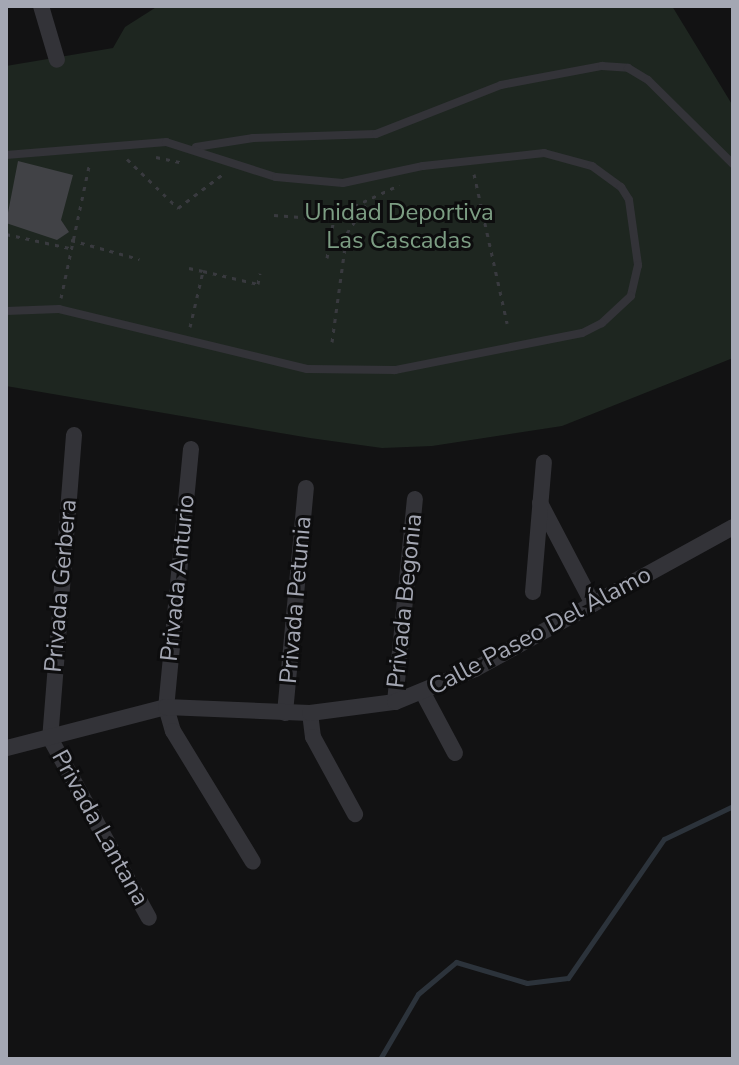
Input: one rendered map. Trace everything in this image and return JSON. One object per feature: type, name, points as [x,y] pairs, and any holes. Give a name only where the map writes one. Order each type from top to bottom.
[{"type":"street","points":[[41,6],[57,60]]},
{"type":"street","name":"Privada Gerbera","points":[[50,738],[74,435]]},
{"type":"street","name":"Privada Anturio","points":[[166,707],[191,449]]},
{"type":"street","points":[[533,592],[544,462]]},
{"type":"street","name":"Privada Petunia","points":[[285,713],[306,488]]},
{"type":"street","name":"Privada Begonia","points":[[395,702],[415,499]]},
{"type":"street","points":[[540,501],[593,604]]},
{"type":"street","name":"Calle Paseo Del Álamo","points":[[7,748],[166,707],[310,713],[395,702],[423,693],[733,527]]},
{"type":"street","points":[[423,693],[455,753]]},
{"type":"street","points":[[166,707],[173,731],[253,862]]},
{"type":"street","points":[[310,713],[313,737],[355,814]]},
{"type":"street","name":"Privada Lantana","points":[[50,738],[149,918]]},
{"type":"lane","points":[[192,148],[253,138],[376,134],[501,85],[602,66],[628,68],[648,80],[733,164]]},
{"type":"lane","points":[[6,155],[141,141],[192,148],[254,171],[310,182],[369,181],[471,161],[544,153],[570,157],[612,177],[629,200],[638,265],[631,296],[602,323],[582,333],[395,370],[307,369],[59,309],[6,311]]},
{"type":"path","points":[[140,155],[184,163]]},
{"type":"path","points":[[132,156],[123,156],[178,208],[223,174]]},
{"type":"path","points":[[59,309],[88,162],[96,159]]},
{"type":"path","points":[[471,161],[507,323]]},
{"type":"path","points":[[210,171],[235,178]]},
{"type":"path","points":[[459,176],[474,174]]},
{"type":"path","points":[[372,187],[414,181]]},
{"type":"path","points":[[274,215],[335,217],[369,203],[399,184]]},
{"type":"path","points":[[332,342],[347,233],[369,203]]},
{"type":"path","points":[[327,258],[335,217]]},
{"type":"path","points":[[6,234],[69,248]]},
{"type":"path","points":[[71,240],[139,259]]},
{"type":"path","points":[[189,268],[258,284],[260,273]]},
{"type":"path","points":[[187,340],[203,271]]},
{"type":"green space","name":"Unidad Deportiva Las Cascadas","points":[[158,6],[672,6],[733,106],[733,358],[562,426],[432,446],[382,448],[6,386],[6,66],[113,48],[125,27]]},
{"type":"building","points":[[18,161],[73,175],[61,220],[69,232],[57,240],[6,223]]},
{"type":"waterway","points":[[380,1059],[418,994],[456,962],[527,983],[568,978],[664,839],[733,806]]}]
